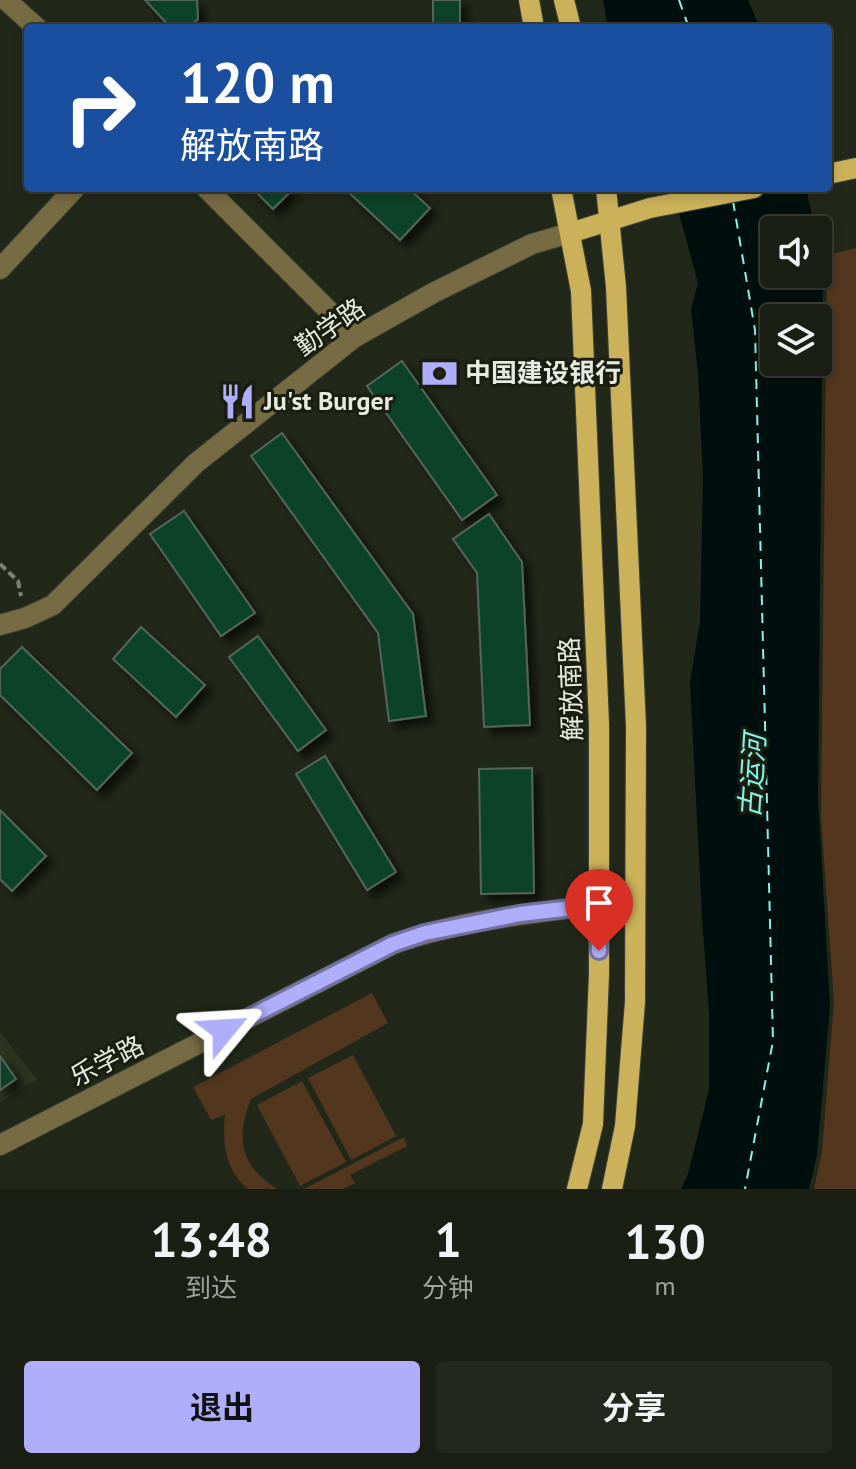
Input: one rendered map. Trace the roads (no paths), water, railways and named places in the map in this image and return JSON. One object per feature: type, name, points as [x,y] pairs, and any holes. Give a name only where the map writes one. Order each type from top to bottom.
[{"type":"main road","points":[[529,0],[533,24]]},
{"type":"main road","points":[[564,0],[570,24]]},
{"type":"main road","name":"解放南路","points":[[562,192],[581,291],[599,724],[599,974],[593,1124],[577,1189]]},
{"type":"main road","points":[[606,192],[616,287],[636,726],[635,1002],[625,1126],[612,1189]]},
{"type":"main road","points":[[570,233],[650,208],[733,192]]},
{"type":"street","points":[[6,0],[33,24]]},
{"type":"street","points":[[0,269],[71,192]]},
{"type":"street","points":[[210,192],[355,337]]},
{"type":"street","name":"勤学路","points":[[0,625],[53,605],[196,463],[355,337],[433,293],[532,244],[570,233]]},
{"type":"street","name":"乐学路","points":[[0,1145],[393,944],[425,933],[520,914],[598,905]]},
{"type":"water","points":[[603,0],[748,0],[758,24],[607,24]]},
{"type":"water","name":"古运河","points":[[673,192],[807,192],[812,216],[760,216],[760,288],[823,288],[823,304],[760,304],[760,376],[822,376],[818,798],[830,1007],[817,1155],[809,1189],[681,1189],[688,1174],[709,1089],[709,1013],[690,682],[700,622],[703,478],[698,373],[691,309],[698,283]]},
{"type":"place","name":"中国建设银行","points":[[439,373]]},
{"type":"place","name":"Ju'st Burger","points":[[238,401]]}]
